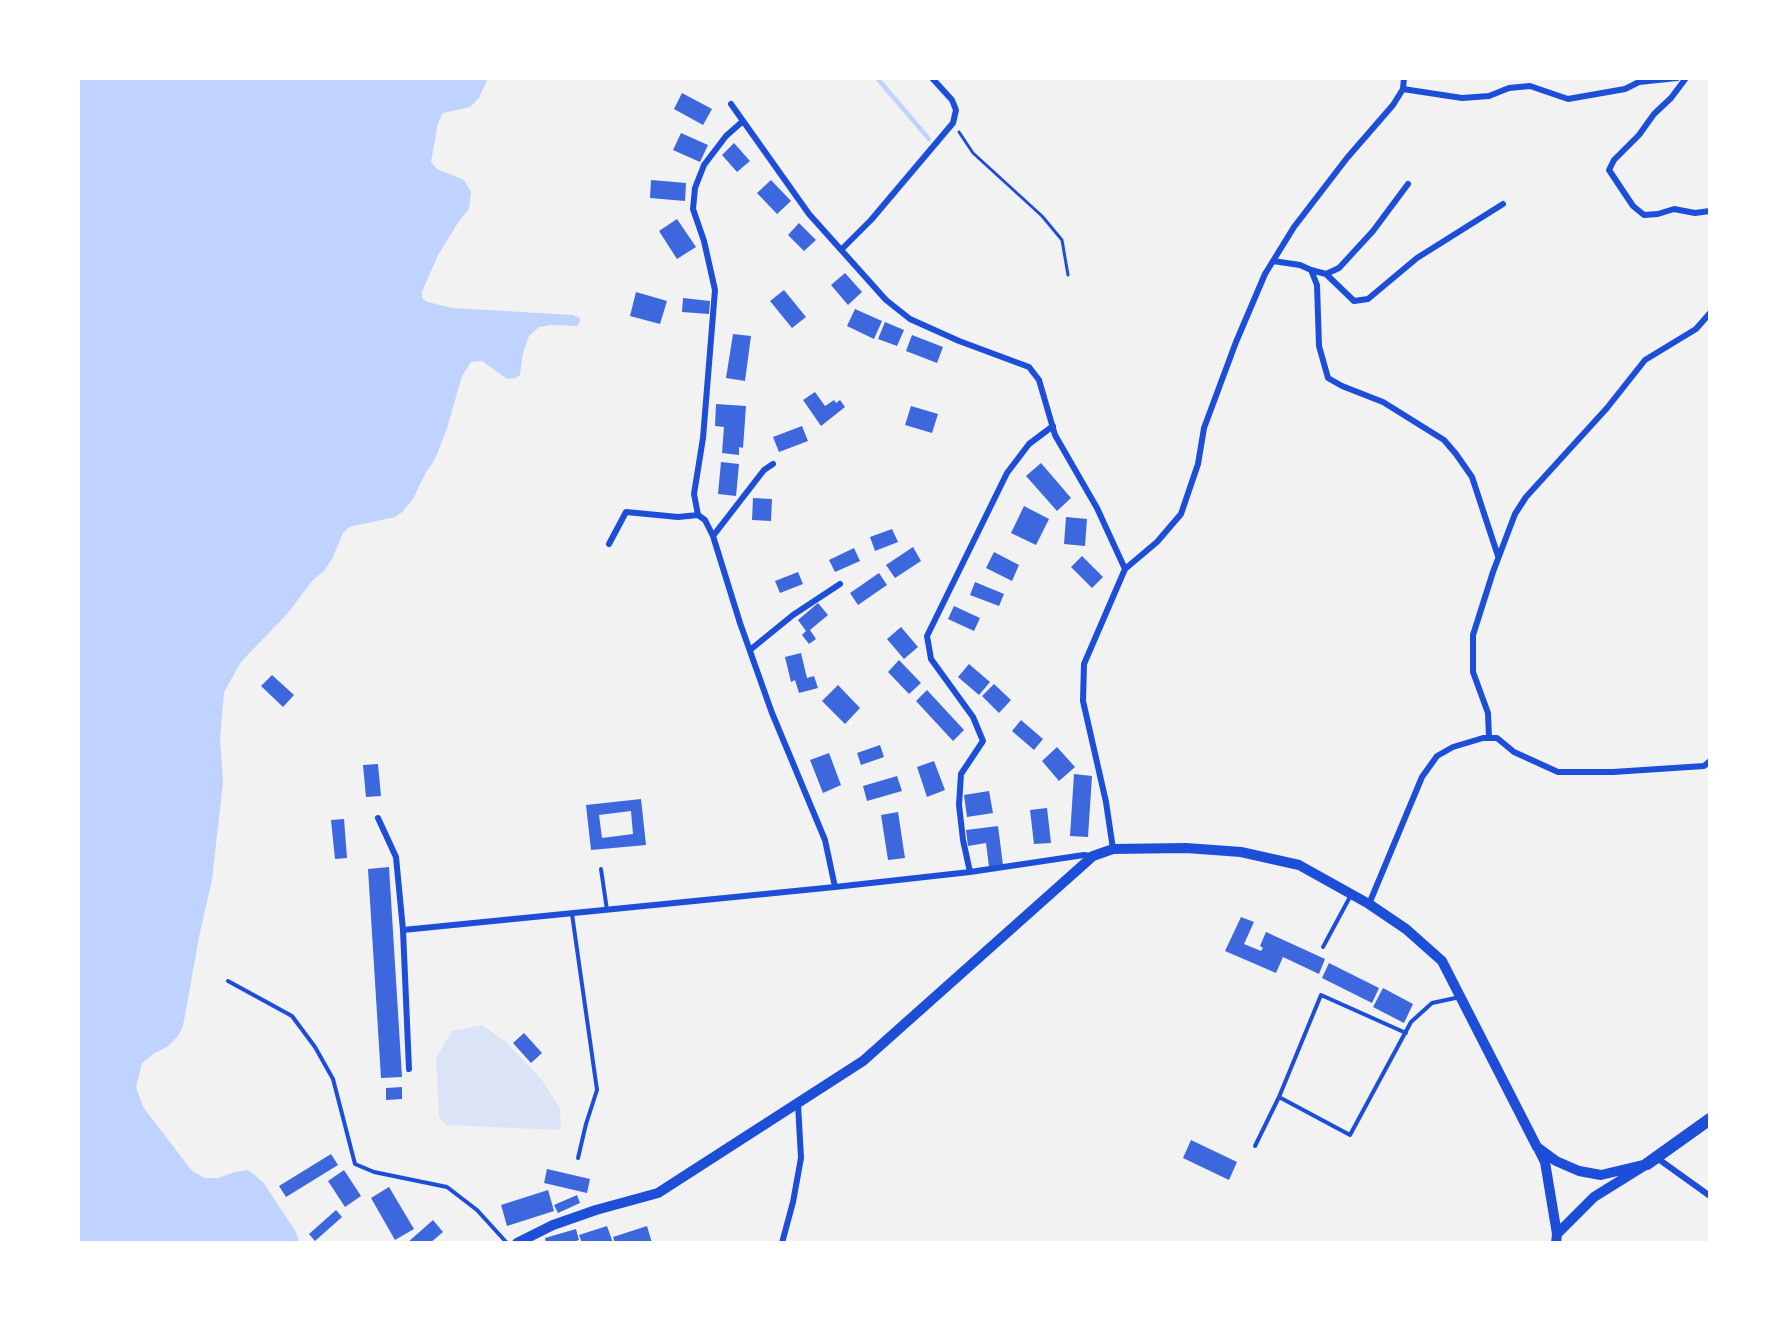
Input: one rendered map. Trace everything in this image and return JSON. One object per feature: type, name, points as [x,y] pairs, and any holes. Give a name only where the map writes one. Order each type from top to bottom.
[{"type":"main road","points":[[1651,1161],[1710,1119]]},
{"type":"street","points":[[842,249],[871,220],[953,123],[956,110],[952,100],[932,78]]},
{"type":"street","points":[[1113,849],[1106,802],[1083,700],[1084,664],[1125,569],[1157,542],[1181,514],[1198,464],[1204,428],[1236,342],[1265,274],[1294,227],[1347,158],[1393,105],[1403,89],[1404,78]]},
{"type":"street","points":[[1403,89],[1462,98],[1489,96],[1509,88],[1530,86],[1568,99],[1625,89],[1640,80],[1677,78]]},
{"type":"street","points":[[1686,78],[1671,98],[1653,114],[1639,135],[1614,160],[1609,170],[1633,206],[1644,215],[1674,209],[1695,213],[1710,211]]},
{"type":"street","points":[[731,104],[809,214],[886,300],[910,319],[958,341],[1029,367],[1040,380],[1055,435],[1097,508],[1125,569]]},
{"type":"street","points":[[698,515],[694,494],[703,438],[715,290],[704,242],[693,209],[695,188],[704,165],[726,136],[743,121]]},
{"type":"street","points":[[1326,274],[1339,268],[1373,231],[1408,184]]},
{"type":"street","points":[[1273,261],[1300,265],[1326,274],[1354,301],[1368,299],[1417,258],[1503,204]]},
{"type":"street","points":[[1311,270],[1317,285],[1319,346],[1328,378],[1383,402],[1443,440],[1450,447],[1472,477],[1499,557]]},
{"type":"street","points":[[1489,738],[1488,713],[1473,672],[1473,635],[1515,514],[1526,497],[1606,408],[1645,360],[1696,329],[1710,313]]},
{"type":"street","points":[[970,872],[959,805],[961,774],[983,741],[973,717],[930,659],[927,636],[1007,473],[1029,444],[1053,426]]},
{"type":"street","points":[[713,536],[764,470],[773,464]]},
{"type":"street","points":[[609,544],[626,512],[678,517],[698,515],[705,520],[713,536],[772,713],[825,840],[835,887]]},
{"type":"street","points":[[750,650],[793,615],[840,584]]},
{"type":"street","points":[[1369,904],[1422,777],[1437,756],[1453,747],[1497,738],[1514,752],[1558,772],[1613,772],[1704,766],[1710,761]]},
{"type":"street","points":[[378,818],[396,857],[403,930],[409,1069]]},
{"type":"street","points":[[517,1243],[553,1225],[657,1193],[863,1061],[884,1045],[1093,856],[1113,849],[1185,848],[1241,852],[1299,865],[1369,904],[1406,929],[1442,961],[1545,1162],[1557,1239]]},
{"type":"street","points":[[403,930],[835,887],[970,872],[1084,855],[1093,856]]},
{"type":"street","points":[[782,1243],[801,1158],[798,1103]]},
{"type":"street","points":[[1537,1147],[1556,1161],[1579,1171],[1601,1175],[1651,1161],[1710,1196]]},
{"type":"street","points":[[1557,1239],[1594,1197],[1651,1161]]},
{"type":"lane","points":[[601,869],[607,911]]},
{"type":"lane","points":[[1323,948],[1351,894]]},
{"type":"lane","points":[[572,914],[597,1090],[578,1158]]},
{"type":"lane","points":[[228,981],[292,1016],[315,1047],[333,1079],[355,1164],[374,1172],[447,1186],[477,1210],[507,1243]]},
{"type":"lane","points":[[1255,1146],[1280,1097],[1321,995],[1406,1033]]},
{"type":"lane","points":[[1280,1097],[1350,1135],[1411,1022],[1432,1003],[1460,997]]},
{"type":"path","points":[[953,123],[973,153],[1042,216],[1062,240],[1068,275]]},
{"type":"shaded area","points":[[482,1025],[506,1042],[542,1080],[560,1108],[561,1130],[446,1125],[439,1117],[436,1058],[452,1031]]},
{"type":"water","points":[[78,78],[488,78],[479,98],[470,107],[443,113],[438,123],[431,162],[437,169],[464,180],[471,192],[469,209],[438,255],[422,292],[422,298],[427,302],[453,308],[573,315],[580,318],[577,326],[539,327],[529,336],[523,353],[520,375],[515,378],[507,379],[482,361],[471,362],[462,376],[437,454],[413,499],[395,517],[349,527],[343,533],[324,571],[312,581],[287,614],[241,662],[224,692],[220,738],[223,782],[212,880],[183,1026],[178,1036],[167,1047],[142,1063],[136,1087],[143,1107],[192,1171],[205,1178],[218,1178],[248,1170],[263,1182],[296,1232],[299,1243],[78,1243]]},
{"type":"building","points":[[682,93],[712,109],[703,125],[674,109]]},
{"type":"building","points":[[681,133],[708,145],[700,162],[673,150]]},
{"type":"building","points":[[734,143],[750,161],[737,172],[722,155]]},
{"type":"building","points":[[651,180],[686,183],[685,201],[650,198]]},
{"type":"building","points":[[771,180],[791,201],[777,214],[757,193]]},
{"type":"building","points":[[677,219],[696,247],[677,259],[659,231]]},
{"type":"building","points":[[799,223],[816,240],[804,251],[788,235]]},
{"type":"building","points":[[845,273],[862,292],[848,305],[831,285]]},
{"type":"building","points":[[784,290],[806,317],[792,328],[770,301]]},
{"type":"building","points":[[636,292],[667,301],[660,324],[630,316]]},
{"type":"building","points":[[683,298],[710,301],[709,314],[682,312]]},
{"type":"building","points":[[855,309],[882,321],[874,339],[847,326]]},
{"type":"building","points":[[885,322],[904,330],[897,346],[878,339]]},
{"type":"building","points":[[733,334],[751,336],[745,381],[726,378]]},
{"type":"building","points":[[912,335],[943,347],[937,363],[906,351]]},
{"type":"building","points":[[815,392],[825,406],[834,400],[836,403],[840,400],[845,407],[821,426],[803,400]]},
{"type":"building","points":[[716,404],[746,406],[743,448],[739,447],[739,455],[722,453],[724,427],[715,426]]},
{"type":"building","points":[[911,406],[938,414],[932,433],[905,425]]},
{"type":"building","points":[[802,426],[808,441],[779,452],[773,437]]},
{"type":"building","points":[[721,462],[739,464],[736,496],[718,494]]},
{"type":"building","points":[[1041,463],[1071,498],[1057,511],[1026,476]]},
{"type":"building","points":[[753,498],[772,499],[771,521],[752,520]]},
{"type":"building","points":[[1024,506],[1049,519],[1036,545],[1011,533]]},
{"type":"building","points":[[1066,517],[1087,519],[1085,546],[1064,544]]},
{"type":"building","points":[[892,529],[898,542],[875,551],[870,537]]},
{"type":"building","points":[[913,547],[921,561],[895,578],[886,565]]},
{"type":"building","points":[[854,548],[860,561],[835,572],[829,560]]},
{"type":"building","points":[[994,552],[1019,565],[1012,581],[986,568]]},
{"type":"building","points":[[1082,556],[1103,577],[1092,588],[1071,567]]},
{"type":"building","points":[[798,572],[803,584],[780,593],[775,581]]},
{"type":"building","points":[[879,573],[887,585],[858,605],[850,593]]},
{"type":"building","points":[[975,582],[1004,594],[999,606],[970,595]]},
{"type":"building","points":[[818,603],[828,615],[810,630],[816,639],[809,644],[802,635],[806,631],[798,620]]},
{"type":"building","points":[[954,606],[980,618],[974,631],[948,619]]},
{"type":"building","points":[[901,627],[918,647],[904,659],[887,639]]},
{"type":"building","points":[[801,653],[807,678],[814,676],[818,688],[799,693],[795,680],[791,682],[785,657]]},
{"type":"building","points":[[899,660],[921,683],[909,694],[888,672]]},
{"type":"building","points":[[969,664],[990,682],[979,695],[958,677]]},
{"type":"building","points":[[272,675],[294,695],[283,707],[261,686]]},
{"type":"building","points":[[994,684],[1011,700],[999,713],[982,696]]},
{"type":"building","points":[[838,685],[860,708],[845,724],[822,701]]},
{"type":"building","points":[[927,690],[964,730],[953,741],[916,701]]},
{"type":"building","points":[[1021,720],[1043,739],[1034,750],[1012,731]]},
{"type":"building","points":[[880,745],[884,757],[861,765],[857,753]]},
{"type":"building","points":[[1057,747],[1075,767],[1059,781],[1042,761]]},
{"type":"building","points":[[829,753],[841,785],[823,793],[810,760]]},
{"type":"building","points":[[934,761],[945,790],[927,797],[917,767]]},
{"type":"building","points":[[378,764],[381,796],[366,797],[363,765]]},
{"type":"building","points":[[1074,774],[1092,776],[1088,837],[1070,836]]},
{"type":"building","points":[[897,776],[902,791],[867,801],[863,786]]},
{"type":"building","points":[[989,791],[993,813],[967,817],[964,795]]},
{"type":"building","points":[[641,799],[646,845],[591,850],[586,805]],"holes":[[[631,811],[633,834],[602,838],[599,815]]]},
{"type":"building","points":[[1047,808],[1051,843],[1034,844],[1030,810]]},
{"type":"building","points":[[898,812],[905,858],[888,860],[881,815]]},
{"type":"building","points":[[344,819],[347,858],[335,859],[331,820]]},
{"type":"building","points":[[998,826],[1003,865],[989,867],[986,843],[968,846],[966,830]]},
{"type":"building","points":[[389,867],[402,1077],[381,1078],[368,869]]},
{"type":"building","points":[[1241,917],[1254,922],[1244,944],[1261,951],[1263,948],[1260,946],[1266,932],[1325,959],[1319,974],[1283,957],[1276,973],[1225,951]]},
{"type":"building","points":[[1329,963],[1379,988],[1372,1003],[1322,978]]},
{"type":"building","points":[[1383,988],[1413,1004],[1404,1023],[1373,1007]]},
{"type":"building","points":[[524,1033],[542,1053],[531,1063],[513,1043]]},
{"type":"building","points":[[402,1087],[402,1099],[386,1100],[386,1088]]},
{"type":"building","points":[[1191,1140],[1237,1162],[1229,1180],[1183,1158]]},
{"type":"building","points":[[331,1154],[338,1165],[286,1197],[279,1186]]},
{"type":"building","points":[[547,1169],[590,1179],[587,1193],[544,1183]]},
{"type":"building","points":[[344,1170],[361,1196],[345,1207],[328,1181]]},
{"type":"building","points":[[389,1187],[414,1229],[395,1240],[371,1198]]},
{"type":"building","points":[[548,1190],[554,1211],[507,1226],[501,1205]]},
{"type":"building","points":[[577,1195],[580,1203],[558,1213],[554,1205]]},
{"type":"building","points":[[336,1210],[342,1217],[315,1241],[309,1234]]},
{"type":"building","points":[[433,1220],[443,1232],[430,1243],[407,1243]]},
{"type":"building","points":[[607,1226],[613,1243],[582,1243],[579,1235]]},
{"type":"building","points":[[647,1226],[652,1243],[615,1243],[613,1237]]},
{"type":"building","points":[[576,1229],[579,1240],[570,1243],[546,1243],[545,1238]]},
{"type":"waterway","points":[[877,78],[929,139]]}]
